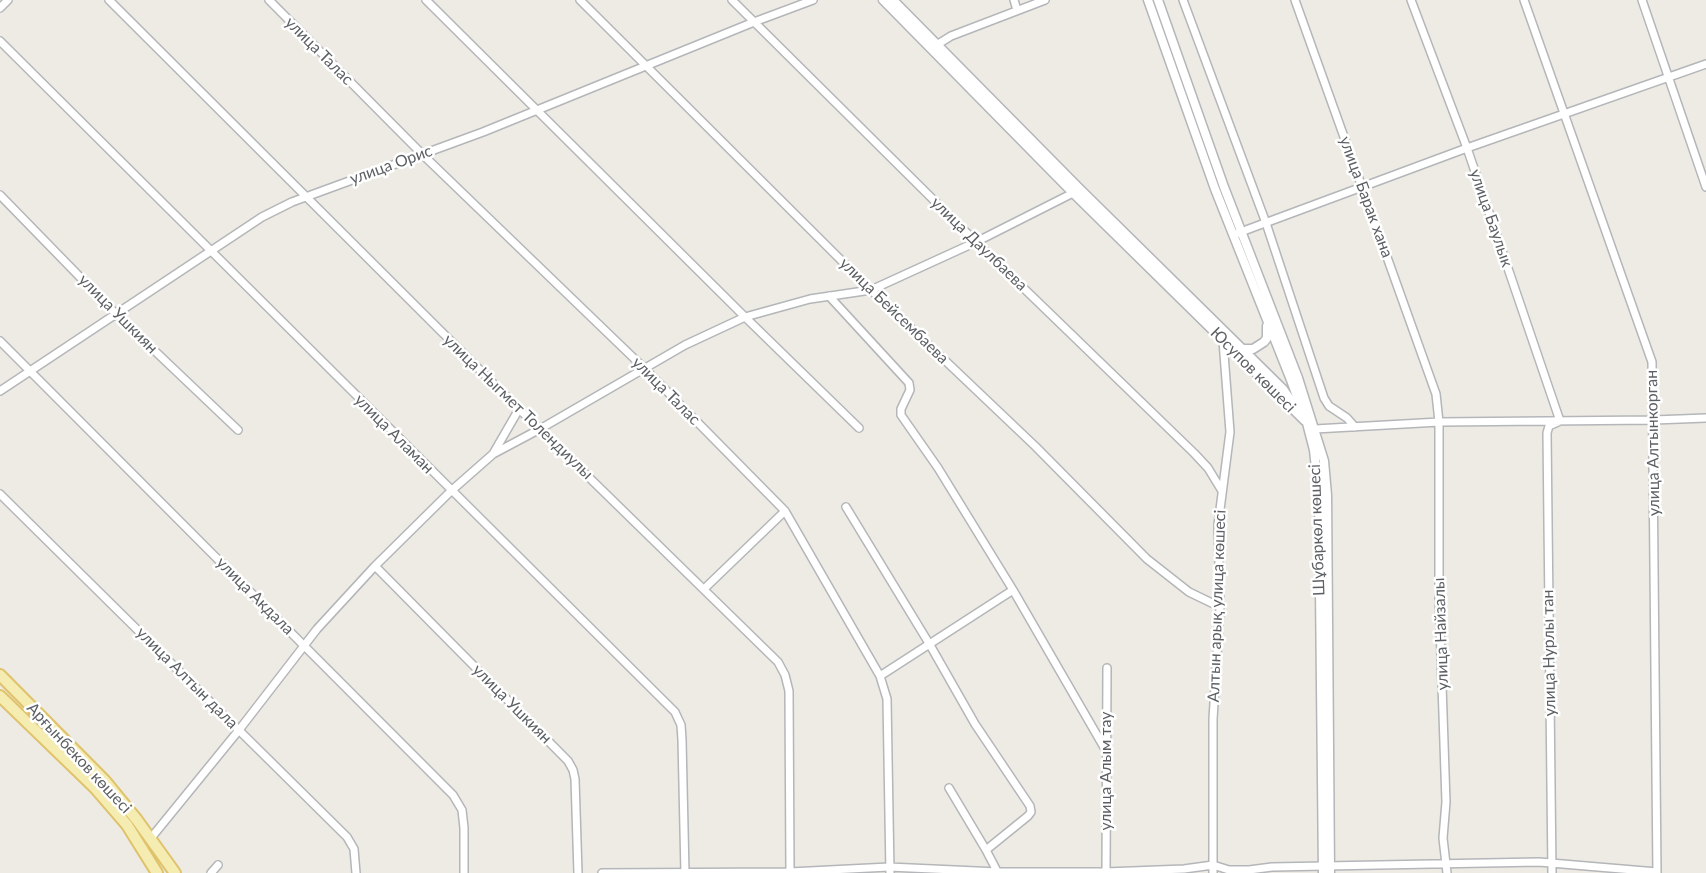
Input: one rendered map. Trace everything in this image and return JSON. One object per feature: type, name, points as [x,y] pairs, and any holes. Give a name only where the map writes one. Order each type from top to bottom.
[{"type":"main road","name":"Арғынбеков көшесі","points":[[0,675],[114,791],[175,873]]},
{"type":"main road","name":"Арғынбеков көшесі","points":[[0,696],[105,800],[127,825],[157,873]]},
{"type":"main road","points":[[105,800],[114,791]]},
{"type":"street","points":[[0,8],[8,0]]},
{"type":"street","name":"улица Ныгмет Толендиулы","points":[[109,0],[519,409],[778,662],[785,675],[789,691],[790,872]]},
{"type":"street","name":"улица Талас","points":[[269,0],[422,154],[644,368],[785,511],[880,676],[887,699],[889,870]]},
{"type":"street","points":[[426,0],[859,428]]},
{"type":"street","name":"улица Бейсембаева","points":[[580,0],[871,290],[1035,447],[1147,559],[1189,592],[1220,607]]},
{"type":"street","name":"улица Даулбаева","points":[[732,0],[976,242],[1194,453],[1208,468],[1222,491]]},
{"type":"street","name":"улица Орис","points":[[0,391],[262,217],[306,196],[536,110],[813,0]]},
{"type":"street","name":"Юсупов көшесі","points":[[883,0],[934,47],[1223,341],[1307,423]]},
{"type":"street","name":"Юсупов көшесі","points":[[893,0],[934,47]]},
{"type":"street","points":[[1014,0],[1017,10]]},
{"type":"street","points":[[934,47],[951,36],[1045,0]]},
{"type":"street","name":"Шұбаркөл көшесі","points":[[1148,0],[1215,189],[1237,233],[1294,367],[1324,461],[1327,495],[1326,870]]},
{"type":"street","name":"Шұбаркөл көшесі","points":[[1158,0],[1265,316],[1307,423],[1316,459],[1319,496],[1326,870]]},
{"type":"street","points":[[1183,0],[1266,223],[1324,398],[1329,406],[1347,418],[1354,427]]},
{"type":"street","name":"улица Барак хана","points":[[1295,0],[1436,394]]},
{"type":"street","name":"улица Баулык","points":[[1411,0],[1467,148],[1560,421]]},
{"type":"street","name":"улица Алтынкорган","points":[[1524,0],[1652,362],[1658,873]]},
{"type":"street","points":[[1642,0],[1706,188]]},
{"type":"street","name":"улица Аламан","points":[[0,41],[675,712],[682,732],[685,873]]},
{"type":"street","points":[[1237,233],[1467,148],[1706,64]]},
{"type":"street","points":[[151,838],[239,730],[304,644],[375,566],[451,491],[493,454],[685,345],[745,317],[810,299],[871,290],[976,242],[1077,191]]},
{"type":"street","name":"Юсупов көшесі","points":[[1077,191],[1282,389],[1307,423]]},
{"type":"street","name":"улица Ушкиян","points":[[0,195],[116,314],[238,430]]},
{"type":"street","points":[[829,296],[909,383],[910,390],[901,409],[901,415],[938,468],[1013,590],[1105,749]]},
{"type":"street","points":[[1243,350],[1254,349],[1264,342],[1268,330],[1265,316]]},
{"type":"street","name":"улица Акдала","points":[[0,341],[453,795],[462,810],[464,873]]},
{"type":"street","name":"Алтын арық улица көшесі","points":[[1213,869],[1213,719],[1220,607],[1218,525],[1230,432],[1223,341]]},
{"type":"street","name":"улица Найзалы","points":[[1436,394],[1439,422],[1439,597],[1446,802],[1443,838],[1447,873]]},
{"type":"street","points":[[493,454],[519,409]]},
{"type":"street","points":[[1307,423],[1315,429],[1439,422],[1706,418]]},
{"type":"street","name":"улица Нурлы тан","points":[[1552,873],[1547,433],[1550,426],[1560,421]]},
{"type":"street","name":"улица Алтын дала","points":[[0,494],[347,837],[354,849],[356,873]]},
{"type":"street","points":[[846,507],[975,724],[1030,806],[1031,812],[1028,816],[986,850]]},
{"type":"street","points":[[704,589],[785,511]]},
{"type":"street","name":"улица Ушкиян","points":[[375,566],[568,761],[575,779],[578,873]]},
{"type":"street","points":[[880,676],[1013,590]]},
{"type":"street","name":"улица Алым тау","points":[[1106,873],[1107,668]]},
{"type":"street","points":[[949,788],[998,872]]},
{"type":"street","points":[[602,873],[889,870],[1106,873],[1184,869],[1326,870],[1539,862],[1658,873]]},
{"type":"street","points":[[211,873],[218,865]]}]
